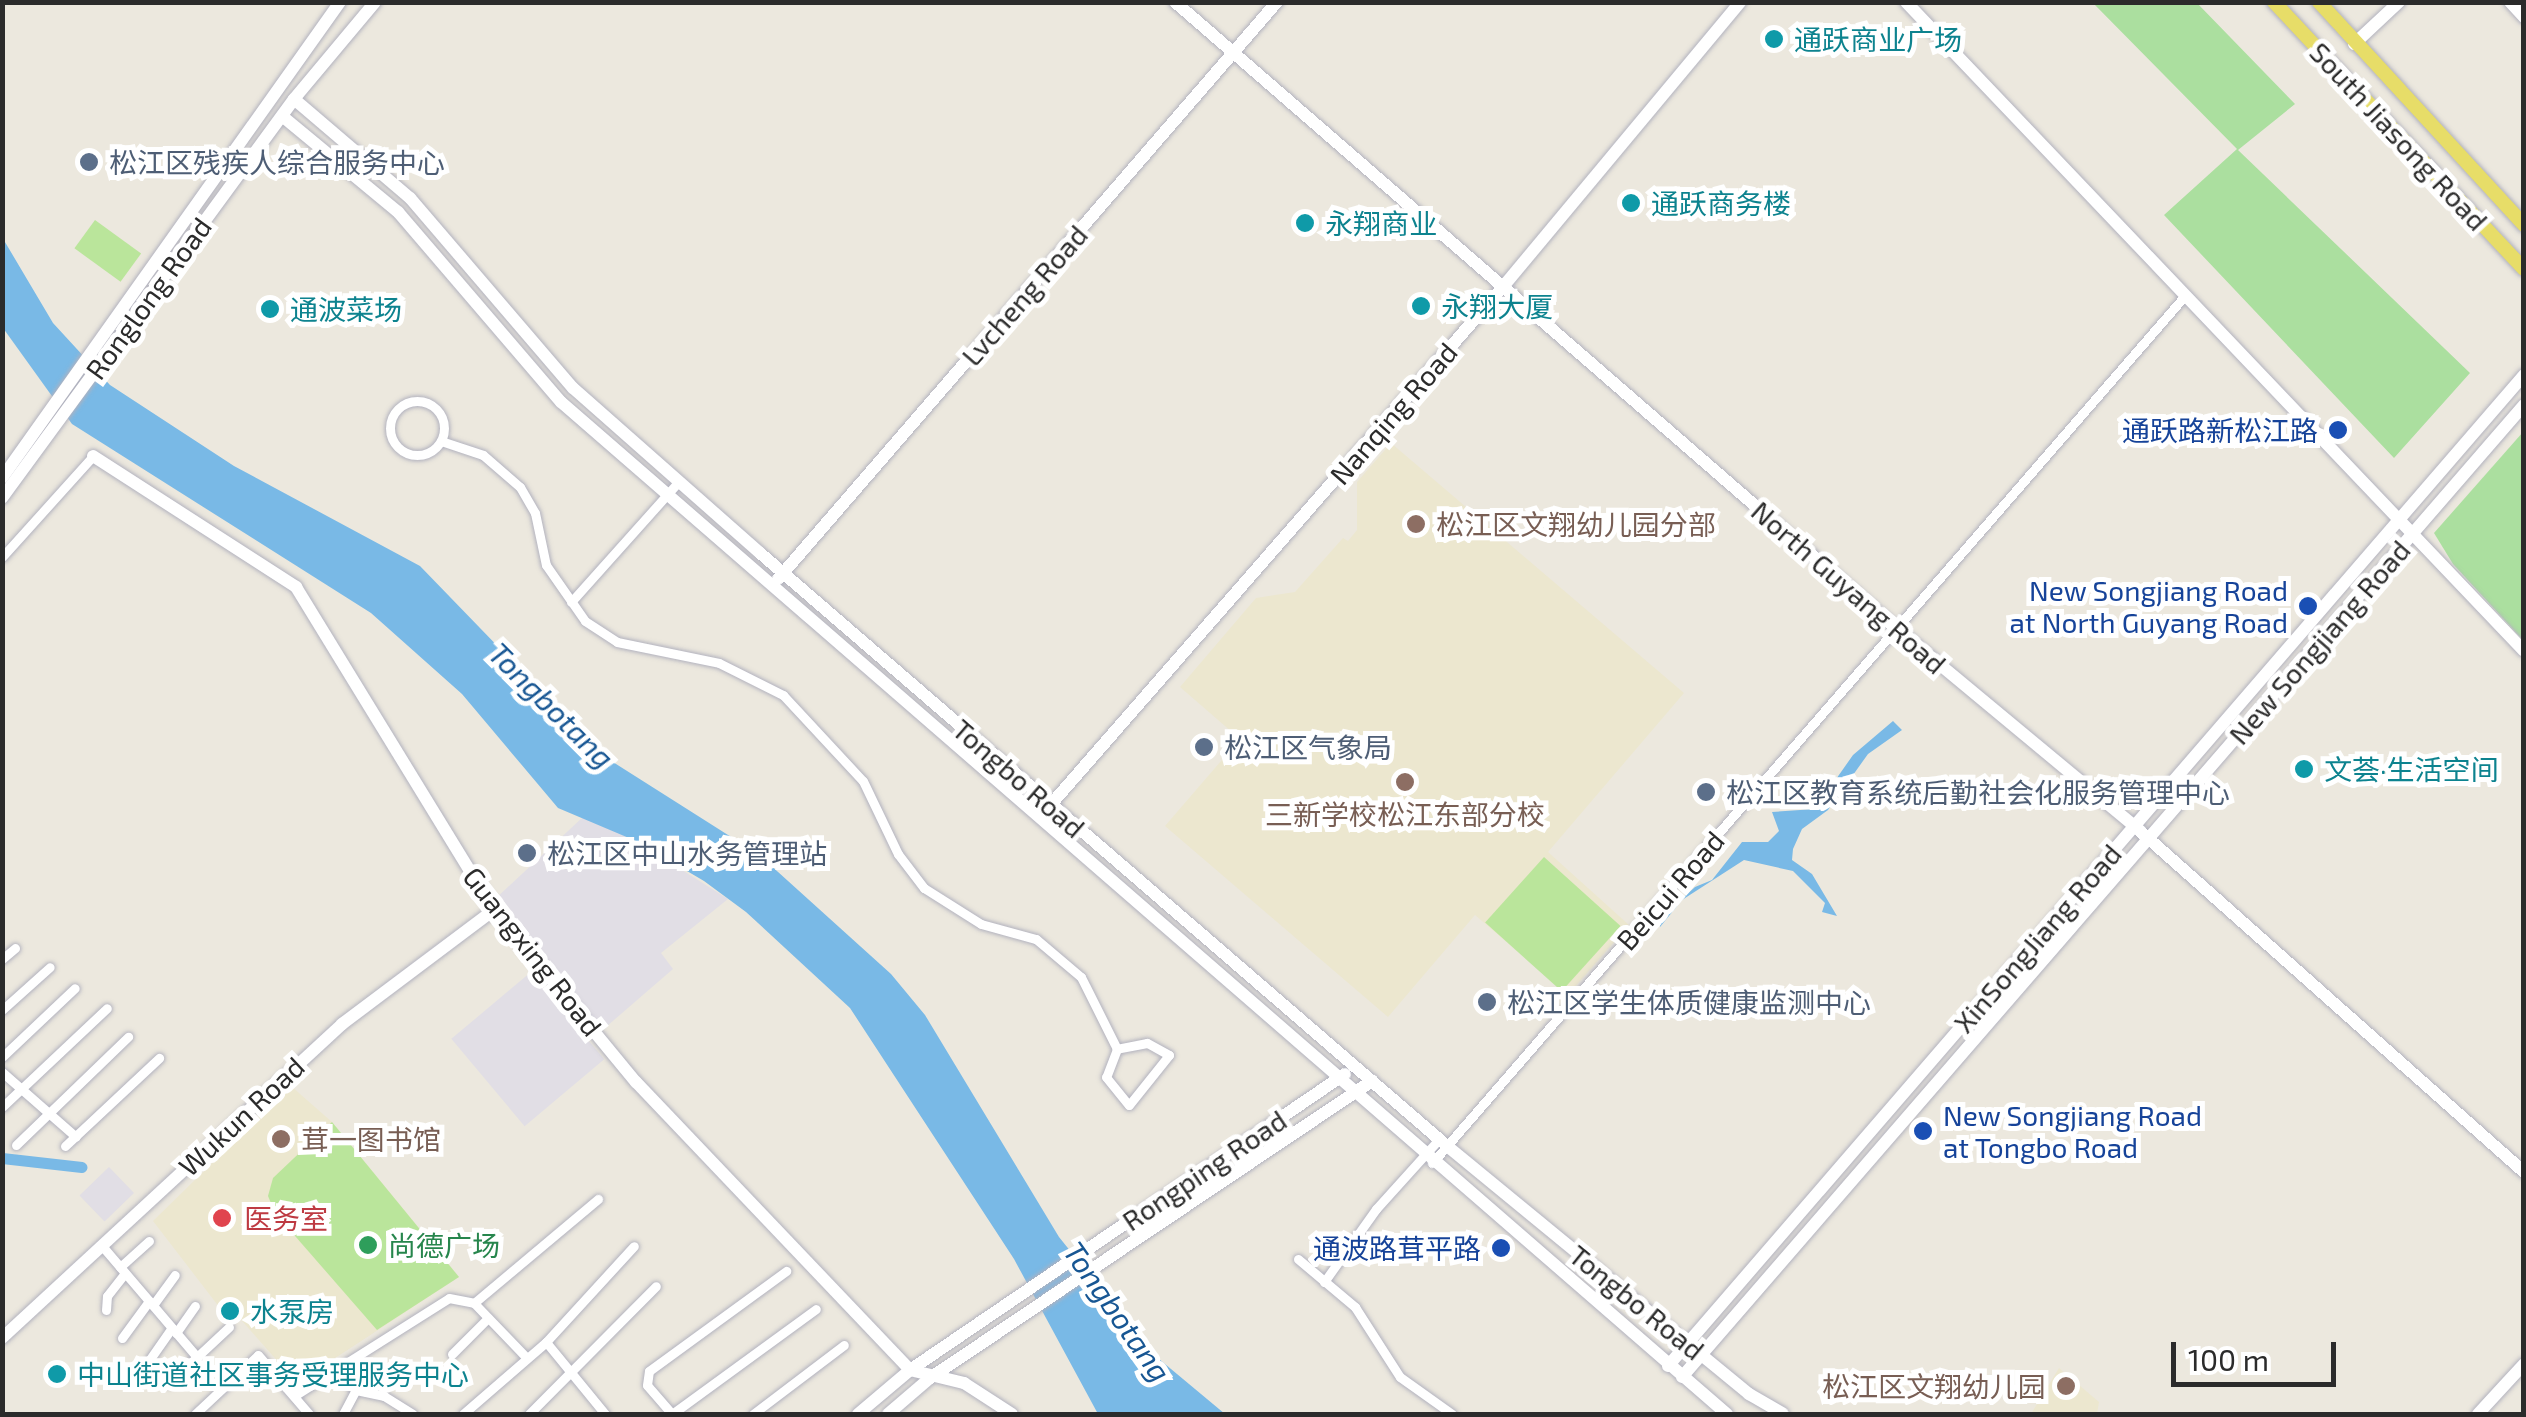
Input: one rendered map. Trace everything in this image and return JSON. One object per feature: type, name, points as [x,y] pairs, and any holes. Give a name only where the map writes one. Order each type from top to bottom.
[{"type":"main road","points":[[252,146],[281,90],[340,2]]},
{"type":"main road","name":"Ronglong Road","points":[[2,478],[252,146],[282,116],[376,2]]},
{"type":"main road","name":"North Guyang Road","points":[[1175,2],[1897,629],[2134,826],[2524,1172]]},
{"type":"main road","name":"Lvcheng Road","points":[[771,588],[1277,2]]},
{"type":"main road","name":"Nanqing Road","points":[[1039,818],[1502,288],[1740,2]]},
{"type":"main road","points":[[1906,2],[2182,299],[2413,531],[2524,650]]},
{"type":"main road","name":"South Jiasong Road","points":[[2274,2],[2524,269]]},
{"type":"main road","name":"South Jiasong Road","points":[[2319,2],[2524,226]]},
{"type":"main road","points":[[2354,44],[2398,2]]},
{"type":"main road","points":[[2510,2],[2524,17]]},
{"type":"main road","points":[[281,90],[282,116]]},
{"type":"main road","name":"Tongbo Road","points":[[294,99],[410,198],[573,388],[783,574],[1443,1143],[1687,1343],[1783,1414]]},
{"type":"main road","name":"Tongbo Road","points":[[282,116],[398,212],[561,402],[1727,1414]]},
{"type":"main road","name":"Ronglong Road","points":[[2,498],[252,146]]},
{"type":"main road","name":"XinSongJiang Road","points":[[1668,1366],[2524,375]]},
{"type":"main road","name":"New Songjiang Road","points":[[1682,1377],[2524,405]]},
{"type":"main road","name":"Guangxing Road","points":[[94,456],[296,587],[494,910],[636,1082],[910,1370],[930,1378],[964,1383],[1012,1414]]},
{"type":"main road","name":"Wukun Road","points":[[2,1338],[355,1013],[494,910]]},
{"type":"main road","name":"Rongping Road","points":[[858,1414],[910,1370],[1355,1067]]},
{"type":"main road","points":[[888,1414],[930,1378],[1372,1081]]},
{"type":"main road","points":[[2478,1414],[2524,1364]]},
{"type":"street","name":"Beicui Road","points":[[1324,1282],[2182,299]]},
{"type":"street","points":[[410,401],[428,402],[441,415],[441,441],[428,453],[410,454],[391,437],[391,419],[410,401]]},
{"type":"street","points":[[441,441],[482,455],[520,487],[535,513],[546,565],[571,602],[617,642],[719,663],[783,695],[863,781],[911,875],[982,924],[1049,948],[1081,977],[1117,1050],[1106,1077],[1129,1105],[1169,1055],[1147,1043],[1117,1050]]},
{"type":"street","points":[[2,557],[94,456]]},
{"type":"street","points":[[571,602],[679,481]]},
{"type":"street","points":[[2,959],[14,948]]},
{"type":"street","points":[[2,1010],[50,966]]},
{"type":"street","points":[[2,1057],[75,988]]},
{"type":"street","points":[[2,1108],[107,1008]]},
{"type":"street","points":[[16,1145],[128,1037]]},
{"type":"street","points":[[66,1146],[159,1058]]},
{"type":"street","points":[[2,1072],[76,1137]]},
{"type":"street","points":[[474,1303],[598,1199]]},
{"type":"street","points":[[106,1310],[107,1296],[123,1270],[149,1241]]},
{"type":"street","points":[[463,1414],[546,1342],[634,1246]]},
{"type":"street","points":[[104,1248],[197,1357]]},
{"type":"street","points":[[1298,1259],[1355,1307],[1400,1377],[1452,1414]]},
{"type":"street","points":[[786,1271],[649,1371],[646,1386],[672,1414],[816,1309]]},
{"type":"street","points":[[122,1338],[175,1275]]},
{"type":"street","points":[[528,1414],[656,1286]]},
{"type":"street","points":[[294,1396],[435,1302],[458,1297],[474,1303],[526,1357]]},
{"type":"street","points":[[150,1358],[195,1306]]},
{"type":"street","points":[[452,1354],[488,1318]]},
{"type":"street","points":[[169,1383],[229,1327]]},
{"type":"street","points":[[546,1342],[605,1414]]},
{"type":"street","points":[[752,1414],[844,1345]]},
{"type":"street","points":[[195,1414],[258,1355],[309,1414]]},
{"type":"street","points":[[334,1369],[356,1390],[384,1396],[414,1414]]},
{"type":"street","points":[[344,1414],[356,1390]]},
{"type":"street","points":[[587,1414],[596,1404]]},
{"type":"shaded area","name":"三新学校松江东部分校","points":[[1391,443],[1684,693],[1548,852],[1629,925],[1568,995],[1475,915],[1388,1017],[1165,826],[1240,739],[1180,687],[1256,598],[1295,592],[1343,538],[1348,541],[1357,530],[1357,482]]},
{"type":"shaded area","points":[[583,817],[636,841],[728,899],[661,953],[673,969],[599,1033],[494,900]]},
{"type":"shaded area","points":[[531,972],[604,1059],[525,1126],[451,1039]]},
{"type":"shaded area","points":[[291,1086],[332,1122],[459,1277],[297,1383],[235,1313],[223,1312],[153,1221]]},
{"type":"shaded area","points":[[109,1167],[134,1193],[105,1221],[80,1195]]},
{"type":"shaded area","name":"松江区文翔幼儿园","points":[[2059,1368],[2099,1402],[2097,1414],[2031,1414]]},
{"type":"green space","points":[[2093,3],[2197,3],[2295,104],[2238,150],[2470,373],[2394,458],[2164,215],[2237,149]]},
{"type":"green space","points":[[95,220],[141,254],[121,282],[74,248]]},
{"type":"green space","points":[[2523,432],[2523,640],[2453,564],[2434,533]]},
{"type":"green space","points":[[1544,857],[1621,926],[1562,991],[1485,922]]},
{"type":"green space","name":"尚德广场","points":[[332,1122],[459,1277],[377,1330],[275,1213],[268,1196],[273,1178]]},
{"type":"water","name":"Tongbotang","points":[[2,237],[53,323],[110,385],[234,466],[420,566],[605,757],[758,854],[891,974],[925,1015],[1059,1237],[1153,1354],[1225,1414],[1098,1414],[1014,1259],[850,1008],[746,912],[704,881],[636,841],[558,808],[462,694],[371,613],[72,424],[3,328]]},
{"type":"water","points":[[1893,721],[1902,730],[1868,754],[1828,810],[1802,829],[1793,849],[1792,860],[1812,874],[1837,916],[1822,912],[1825,903],[1793,871],[1744,860],[1682,900],[1660,927],[1659,920],[1695,887],[1712,880],[1742,842],[1768,842],[1779,831],[1772,812],[1815,809],[1853,755]]},
{"type":"waterway","points":[[2,1158],[81,1167]]},
{"type":"place","name":"通跃商业广场","points":[[1774,39]]},
{"type":"place","name":"松江区残疾人综合服务中心","points":[[89,162]]},
{"type":"place","name":"通跃商务楼","points":[[1631,203]]},
{"type":"place","name":"永翔商业","points":[[1305,223]]},
{"type":"place","name":"永翔大厦","points":[[1421,306]]},
{"type":"place","name":"通波菜场","points":[[270,309]]},
{"type":"place","name":"通跃路新松江路","points":[[2338,430]]},
{"type":"place","name":"松江区文翔幼儿园分部","points":[[1416,524]]},
{"type":"place","name":"New Songjiang Road at North Guyang Road","points":[[2308,606]]},
{"type":"place","name":"松江区气象局","points":[[1204,747]]},
{"type":"place","name":"文荟·生活空间","points":[[2304,769]]},
{"type":"place","name":"三新学校松江东部分校","points":[[1405,782]]},
{"type":"place","name":"松江区教育系统后勤社会化服务管理中心","points":[[1706,792]]},
{"type":"place","name":"松江区中山水务管理站","points":[[527,853]]},
{"type":"place","name":"松江区学生体质健康监测中心","points":[[1487,1002]]},
{"type":"place","name":"New Songjiang Road at Tongbo Road","points":[[1923,1131]]},
{"type":"place","name":"茸一图书馆","points":[[281,1139]]},
{"type":"place","name":"医务室","points":[[222,1218]]},
{"type":"place","name":"尚德广场","points":[[368,1245]]},
{"type":"place","name":"通波路茸平路","points":[[1501,1248]]},
{"type":"place","name":"水泵房","points":[[230,1311]]},
{"type":"place","name":"中山街道社区事务受理服务中心","points":[[57,1374]]},
{"type":"place","name":"松江区文翔幼儿园","points":[[2066,1386]]}]
